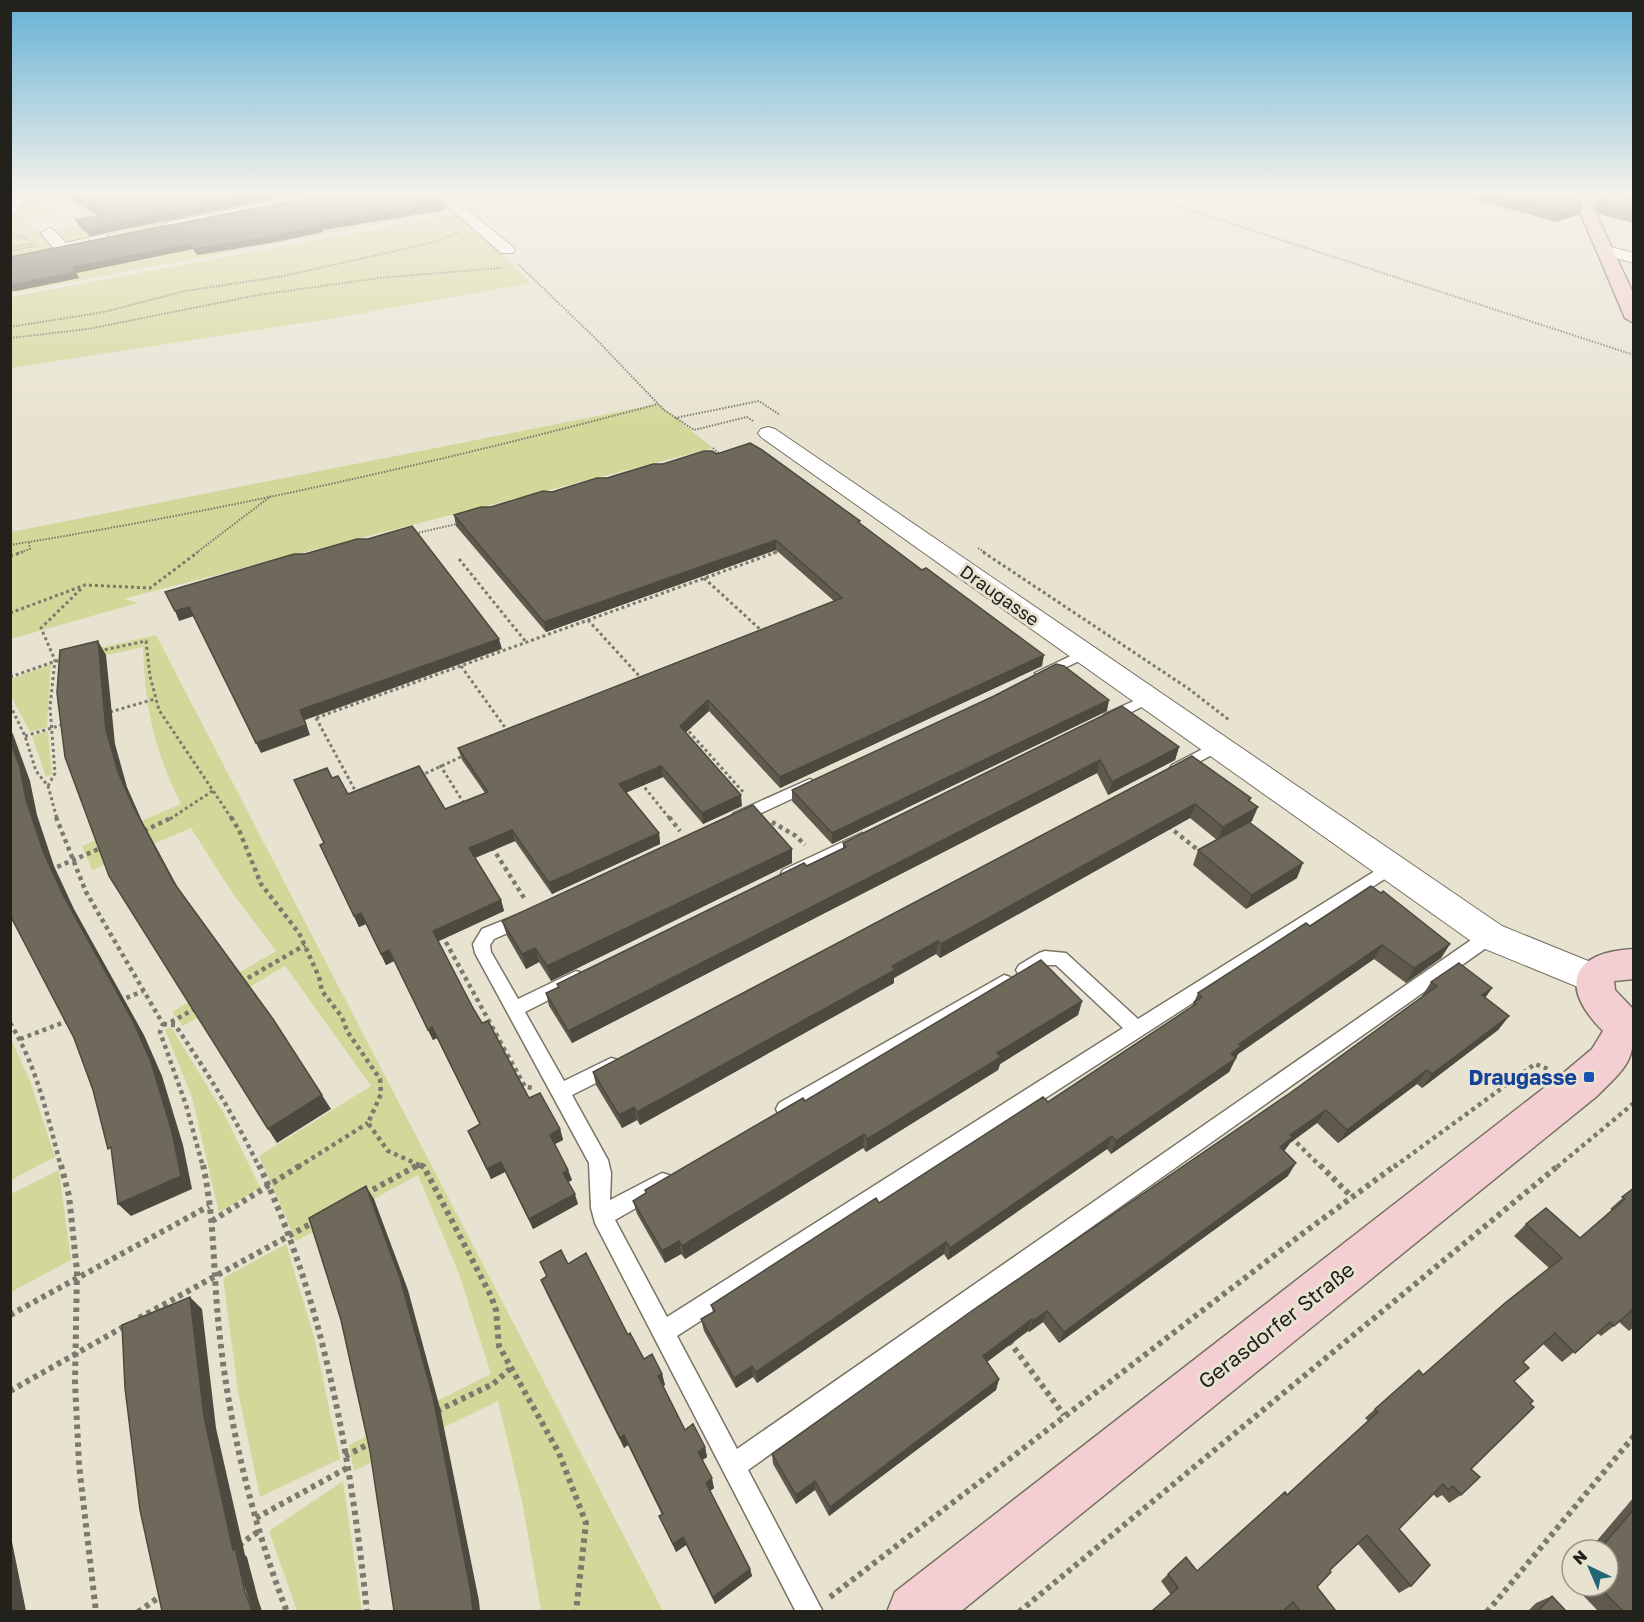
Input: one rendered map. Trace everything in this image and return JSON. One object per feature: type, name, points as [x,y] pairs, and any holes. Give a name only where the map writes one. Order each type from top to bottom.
[{"type":"main road","points":[[1615,271],[1634,318]]},
{"type":"main road","points":[[1595,979],[1598,972],[1609,966],[1634,964]]},
{"type":"main road","name":"Gerasdorfer Straße","points":[[915,1611],[1582,1083],[1606,1061],[1630,1031],[1605,1011],[1596,996],[1595,979]]},
{"type":"street","name":"Draugasse","points":[[768,433],[1490,936],[1595,979]]},
{"type":"lane","points":[[1029,679],[1083,654]]},
{"type":"lane","points":[[1091,726],[1149,698]]},
{"type":"lane","points":[[1158,778],[1218,746]]},
{"type":"lane","points":[[718,827],[825,777]]},
{"type":"lane","points":[[777,880],[873,833]]},
{"type":"lane","points":[[663,1332],[1391,867]]},
{"type":"lane","points":[[530,907],[488,934],[481,944],[483,953],[601,1168],[598,1193],[602,1216],[734,1466],[815,1608]]},
{"type":"lane","points":[[734,1466],[1490,936]]},
{"type":"lane","points":[[767,1120],[1045,958],[1060,958],[1067,962],[1136,1029]]},
{"type":"lane","points":[[514,1009],[588,973]]},
{"type":"lane","points":[[561,1092],[624,1059]]},
{"type":"lane","points":[[602,1216],[674,1174]]},
{"type":"path","points":[[10,327],[104,312],[185,291],[308,271]]},
{"type":"path","points":[[10,338],[88,329],[258,295],[369,280],[469,271]]},
{"type":"path","points":[[524,271],[594,337],[658,404],[694,430],[747,417],[768,433]]},
{"type":"path","points":[[1376,271],[1634,355]]},
{"type":"path","points":[[10,545],[272,495],[510,442],[658,404]]},
{"type":"path","points":[[718,446],[713,448],[725,458],[718,463]]},
{"type":"path","points":[[10,613],[85,585],[150,588],[272,495]]},
{"type":"path","points":[[407,536],[471,520]]},
{"type":"path","points":[[10,556],[30,549],[29,542]]},
{"type":"path","points":[[753,549],[762,557]]},
{"type":"path","points":[[316,718],[783,549]]},
{"type":"path","points":[[459,559],[526,642]]},
{"type":"path","points":[[699,569],[767,636],[757,639]]},
{"type":"path","points":[[48,786],[55,773],[50,728],[51,685],[55,660],[41,628],[85,585]]},
{"type":"path","points":[[642,589],[651,597]]},
{"type":"path","points":[[584,610],[646,683]]},
{"type":"path","points":[[89,653],[146,640],[155,699],[159,710],[214,790],[248,848],[261,884],[299,933],[327,999],[342,1017],[347,1031],[380,1079],[381,1094],[377,1108],[368,1123],[212,1221]]},
{"type":"path","points":[[10,677],[66,658]]},
{"type":"path","points":[[451,658],[511,737]]},
{"type":"path","points":[[382,682],[388,692]]},
{"type":"path","points":[[103,714],[155,699]]},
{"type":"path","points":[[10,705],[25,736],[36,771],[48,786],[73,860],[91,901],[163,1024]]},
{"type":"path","points":[[311,708],[360,799]]},
{"type":"path","points":[[678,719],[758,809],[770,821],[796,836],[819,860]]},
{"type":"path","points":[[25,736],[71,722]]},
{"type":"path","points":[[410,779],[470,753]]},
{"type":"path","points":[[440,765],[471,814]]},
{"type":"path","points":[[638,779],[680,831]]},
{"type":"path","points":[[133,835],[180,814],[214,790]]},
{"type":"path","points":[[1163,822],[1198,850]]},
{"type":"path","points":[[489,843],[530,907]]},
{"type":"path","points":[[42,873],[103,848]]},
{"type":"path","points":[[436,937],[443,935],[525,1087],[561,1092]]},
{"type":"path","points":[[232,987],[305,945]]},
{"type":"path","points":[[110,1004],[143,991]]},
{"type":"path","points":[[163,1024],[171,1023],[201,1005]]},
{"type":"path","points":[[21,1039],[76,1017]]},
{"type":"path","points":[[10,1023],[21,1039],[52,1124],[69,1196],[76,1279],[75,1354],[79,1465],[96,1611]]},
{"type":"path","points":[[171,1023],[179,1031],[220,1095],[268,1186],[289,1236],[312,1312],[345,1456],[360,1543],[367,1611]]},
{"type":"path","points":[[163,1024],[160,1032],[192,1124],[210,1205],[215,1278],[231,1413],[259,1531],[287,1611]]},
{"type":"path","points":[[815,1608],[1064,1414],[1352,1197],[1535,1064],[1582,1083]]},
{"type":"path","points":[[1254,1101],[1352,1197]]},
{"type":"path","points":[[1018,1611],[1634,1103]]},
{"type":"path","points":[[368,1123],[388,1150],[424,1167],[491,1296],[499,1346],[559,1454],[586,1523],[576,1611]]},
{"type":"path","points":[[358,1198],[420,1164]]},
{"type":"path","points":[[10,1315],[210,1205]]},
{"type":"path","points":[[137,1319],[317,1220]]},
{"type":"path","points":[[976,1297],[1064,1414]]},
{"type":"path","points":[[10,1391],[127,1325]]},
{"type":"path","points":[[429,1415],[493,1384],[510,1369]]},
{"type":"path","points":[[1487,1611],[1634,1436]]},
{"type":"path","points":[[345,1456],[377,1440]]},
{"type":"path","points":[[256,1518],[347,1468]]},
{"type":"path","points":[[231,1550],[259,1531]]},
{"type":"path","points":[[138,1611],[166,1593]]},
{"type":"green space","points":[[11,271],[130,271],[11,293]]},
{"type":"green space","points":[[152,271],[519,271],[531,283],[334,318],[11,368],[11,297]]},
{"type":"green space","points":[[658,404],[713,448],[138,595],[124,599],[138,603],[11,639],[11,532]]},
{"type":"green space","points":[[156,635],[663,1611],[541,1611],[522,1501],[498,1401],[354,1471],[349,1445],[491,1374],[459,1274],[418,1175],[296,1241],[259,1156],[371,1086],[285,966],[183,1026],[172,1012],[276,951],[233,894],[191,828],[92,870],[82,846],[181,804],[164,765],[153,728],[146,689],[143,647],[57,666],[59,657]]},
{"type":"green space","points":[[51,664],[47,727],[30,732],[11,696],[11,679]]},
{"type":"green space","points":[[48,731],[52,774],[46,777],[32,736]]},
{"type":"green space","points":[[171,1027],[223,1112],[260,1187],[219,1213],[192,1097],[165,1030]]},
{"type":"green space","points":[[10,1037],[30,1081],[55,1157],[11,1180]]},
{"type":"green space","points":[[59,1170],[71,1260],[11,1292],[11,1194]]},
{"type":"green space","points":[[286,1244],[314,1337],[340,1459],[260,1497],[238,1392],[223,1278]]},
{"type":"green space","points":[[343,1481],[362,1611],[297,1611],[269,1531]]},
{"type":"building","points":[[10,271],[76,272],[10,285]]},
{"type":"building","points":[[750,443],[860,521],[858,522],[922,570],[926,568],[1044,655],[780,777],[708,700],[680,726],[741,795],[702,813],[661,766],[619,784],[659,833],[549,883],[512,830],[469,848],[501,900],[433,931],[473,1008],[482,1023],[488,1021],[529,1098],[540,1093],[560,1129],[550,1135],[568,1170],[563,1173],[575,1194],[529,1219],[501,1162],[487,1169],[468,1131],[480,1124],[432,1027],[428,1030],[389,950],[381,954],[361,913],[354,916],[320,845],[324,843],[294,780],[327,768],[332,778],[338,776],[348,794],[419,766],[445,809],[488,792],[458,748],[842,598],[776,540],[544,622],[454,515],[481,507],[491,507],[543,491],[552,492],[597,478],[607,478],[653,464],[663,464],[704,451],[717,454]]},
{"type":"building","points":[[412,526],[499,639],[300,710],[306,725],[256,743],[189,607],[175,611],[165,592],[294,554],[305,554]]},
{"type":"building","points":[[98,641],[106,730],[118,772],[133,806],[174,883],[273,1019],[322,1095],[268,1129],[109,876],[65,757],[57,693],[60,650]]},
{"type":"building","points":[[1056,664],[1064,666],[1109,700],[832,833],[792,790],[994,696]]},
{"type":"building","points":[[1122,706],[1179,747],[1112,782],[1100,760],[568,1031],[546,993],[559,987],[557,984],[804,863],[807,866],[846,847],[843,843]]},
{"type":"building","points":[[10,740],[20,767],[26,800],[43,851],[63,895],[133,1021],[151,1062],[172,1132],[181,1176],[118,1204],[111,1147],[108,1149],[93,1090],[74,1038],[10,915]]},
{"type":"building","points":[[1192,756],[1251,798],[1248,800],[1258,807],[1223,827],[1195,804],[941,944],[938,941],[892,966],[895,970],[637,1112],[634,1107],[619,1115],[593,1072]]},
{"type":"building","points":[[753,805],[792,849],[547,966],[535,948],[522,954],[502,921]]},
{"type":"building","points":[[1249,822],[1303,863],[1252,895],[1198,850]]},
{"type":"building","points":[[1371,886],[1381,893],[1383,891],[1450,944],[1414,968],[1382,945],[1239,1044],[1241,1046],[1231,1054],[1236,1058],[1116,1141],[1112,1136],[950,1248],[946,1242],[756,1372],[752,1366],[734,1378],[701,1319],[715,1311],[711,1305],[876,1198],[879,1203],[1043,1097],[1048,1102],[1196,1004],[1194,1002],[1202,997],[1198,993],[1306,923],[1310,926]]},
{"type":"building","points":[[1041,960],[1082,1001],[997,1053],[1001,1057],[867,1139],[864,1134],[682,1246],[679,1241],[662,1251],[633,1201],[646,1193],[645,1190],[803,1098],[805,1101]]},
{"type":"building","points":[[1459,963],[1492,988],[1482,995],[1509,1016],[1432,1074],[1427,1070],[1347,1130],[1326,1110],[1290,1135],[1293,1137],[1280,1147],[1296,1163],[1064,1332],[1047,1311],[1033,1321],[1032,1319],[983,1356],[999,1379],[830,1507],[815,1481],[796,1495],[772,1454],[973,1310],[1290,1093],[1437,986],[1431,982]]},
{"type":"building","points":[[366,1186],[400,1278],[433,1397],[473,1611],[394,1611],[370,1451],[341,1320],[309,1218]]},
{"type":"building","points":[[1634,1188],[1634,1312],[1632,1310],[1614,1326],[1610,1322],[1575,1353],[1555,1333],[1523,1362],[1529,1368],[1514,1381],[1533,1401],[1530,1404],[1534,1407],[1471,1469],[1480,1477],[1461,1495],[1453,1486],[1448,1490],[1443,1484],[1399,1529],[1430,1565],[1411,1586],[1367,1535],[1330,1570],[1331,1572],[1317,1587],[1336,1611],[1300,1611],[1293,1602],[1283,1611],[1152,1611],[1178,1588],[1168,1574],[1186,1557],[1197,1571],[1285,1492],[1287,1495],[1378,1412],[1375,1409],[1419,1370],[1423,1375],[1505,1303],[1562,1258],[1526,1224],[1546,1208],[1580,1238],[1625,1199],[1622,1197]]},
{"type":"building","points":[[561,1250],[568,1264],[586,1253],[628,1335],[630,1333],[644,1359],[652,1354],[662,1374],[658,1376],[685,1430],[693,1424],[705,1447],[698,1452],[712,1478],[706,1483],[750,1569],[713,1597],[683,1537],[673,1544],[659,1516],[663,1514],[624,1435],[620,1438],[541,1280],[547,1276],[540,1262]]},
{"type":"building","points":[[190,1297],[204,1417],[233,1550],[235,1548],[245,1592],[252,1611],[162,1611],[140,1510],[125,1388],[122,1325]]},
{"type":"building","points":[[1634,1509],[1634,1611],[1623,1611],[1610,1598],[1620,1598],[1620,1538],[1609,1538]]},
{"type":"building","points":[[1552,1596],[1566,1611],[1538,1611]]},
{"type":"place","name":"Draugasse","points":[[1589,1077]]}]
